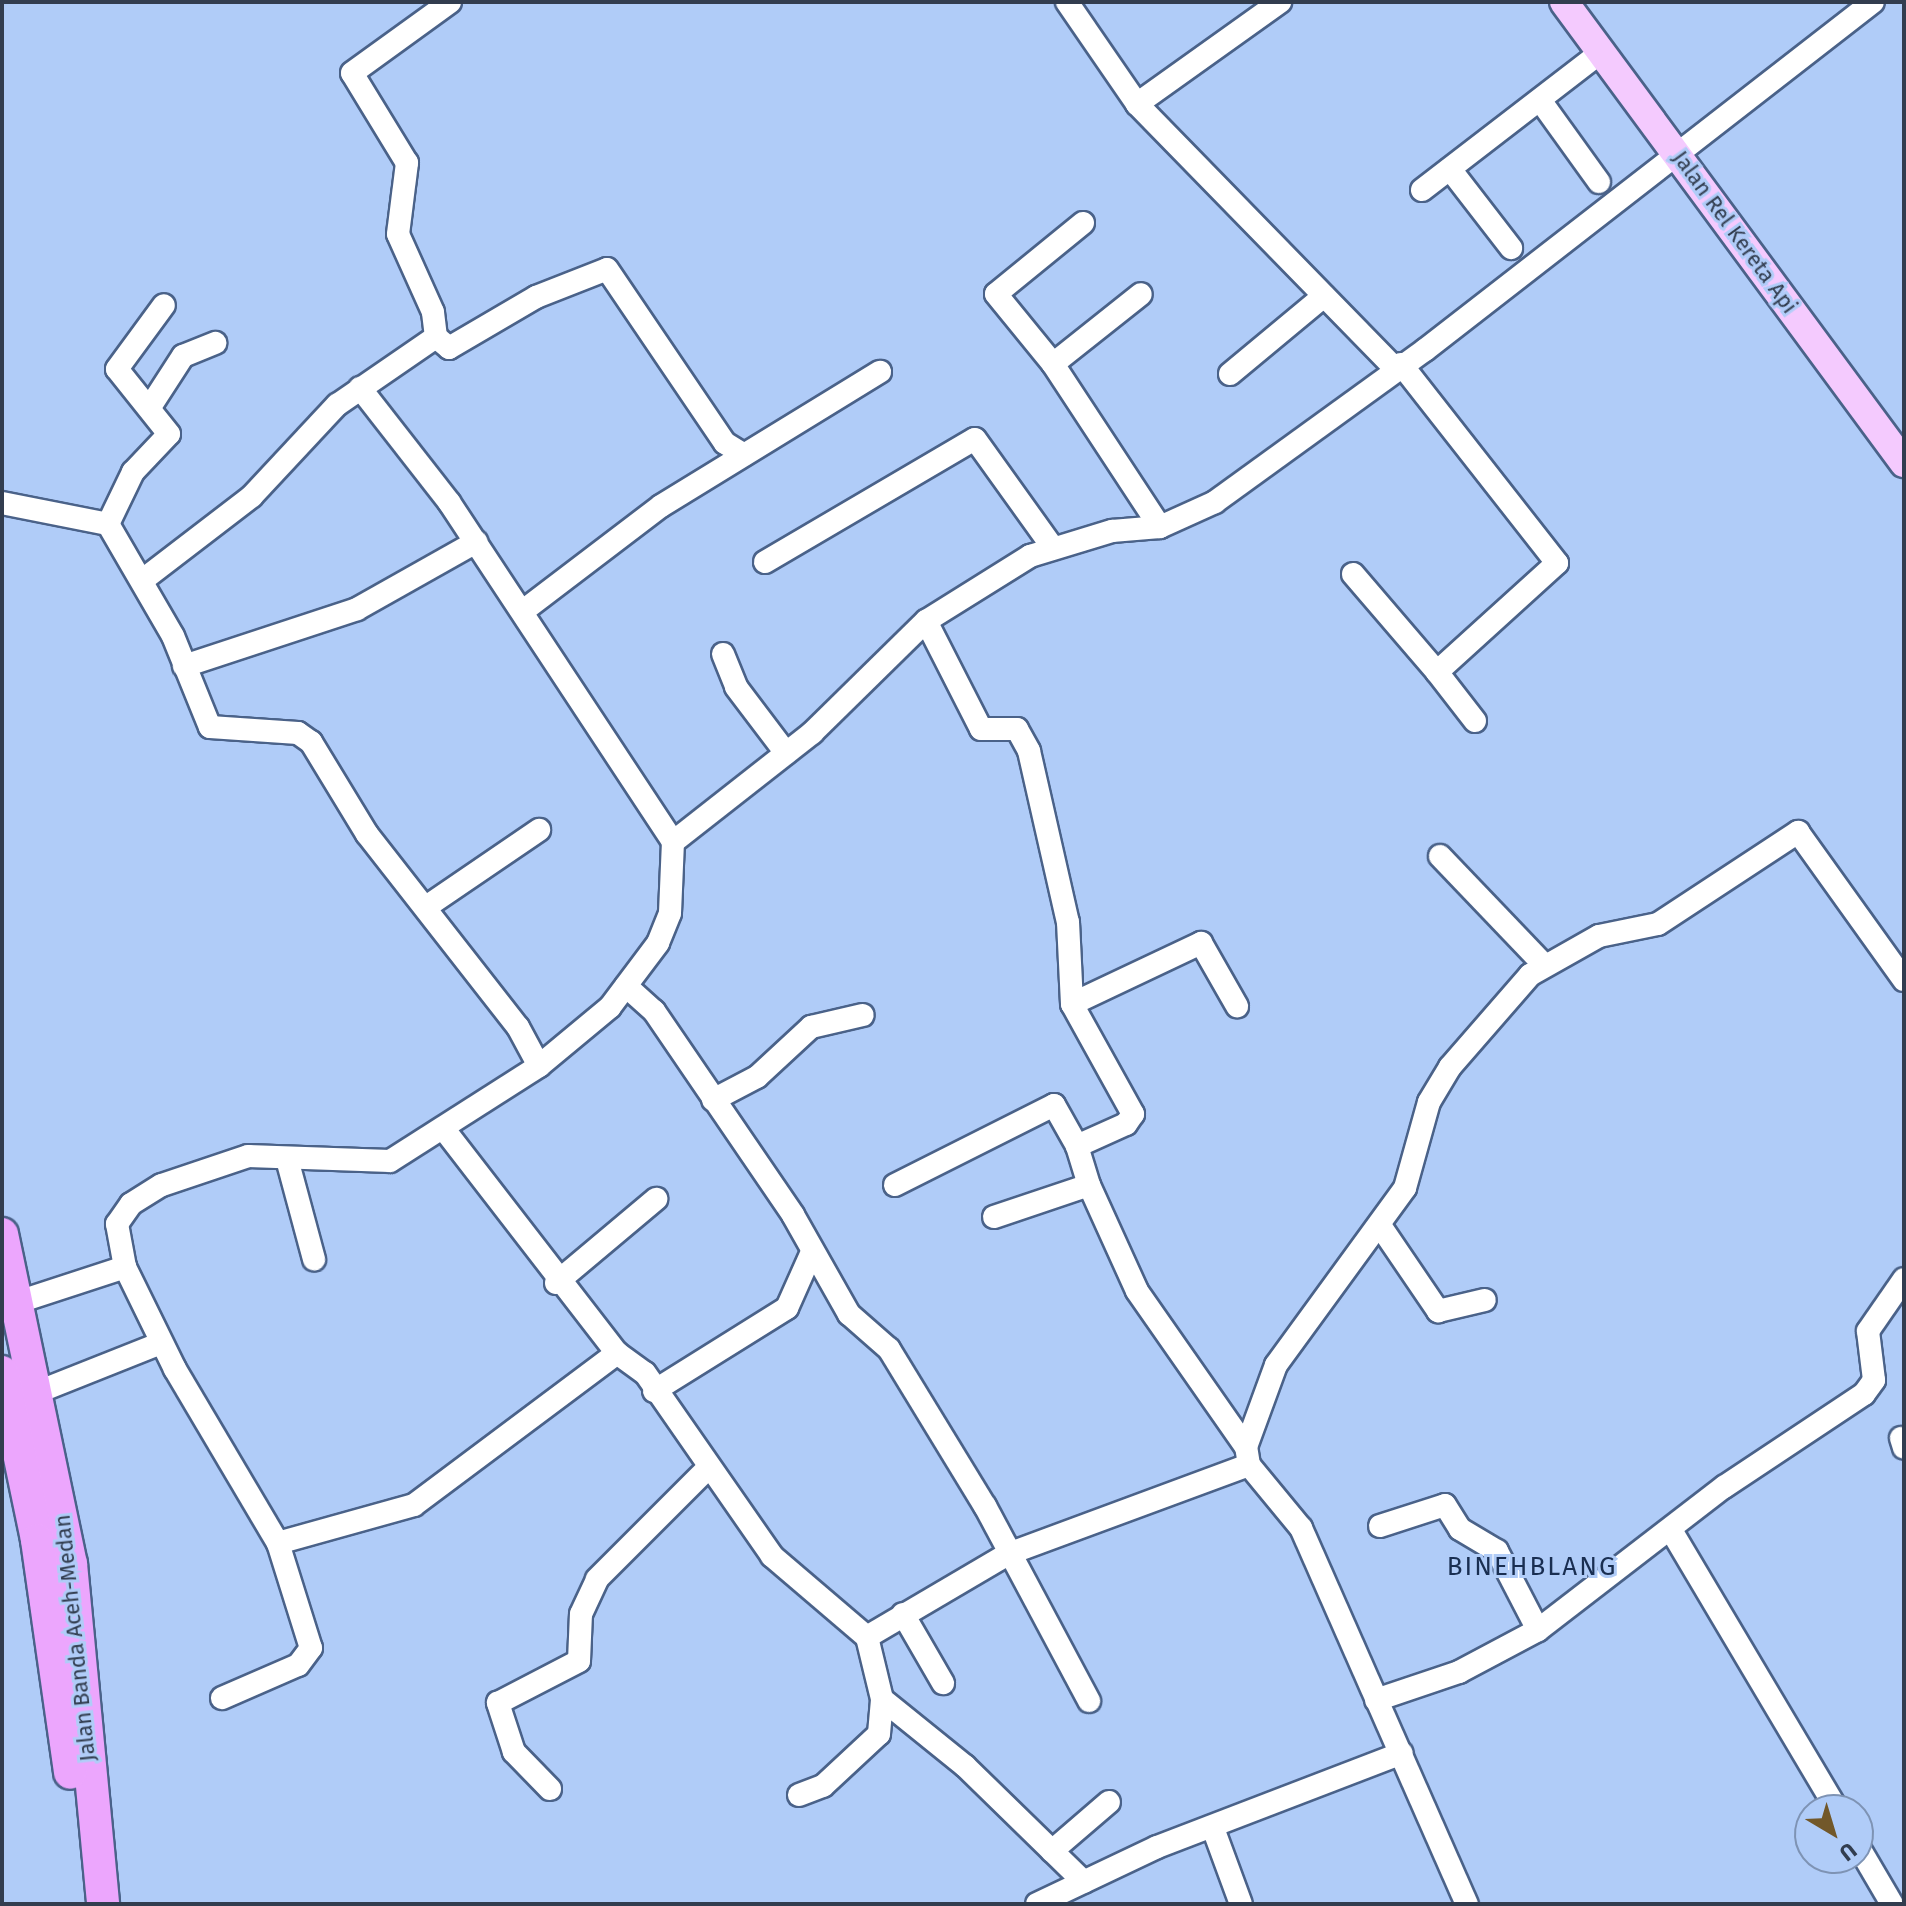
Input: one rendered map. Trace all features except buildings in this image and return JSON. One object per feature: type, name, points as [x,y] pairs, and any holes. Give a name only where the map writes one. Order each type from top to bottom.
[{"type":"highway","name":"Jalan Banda Aceh-Medan","points":[[2,1234],[15,1303],[38,1392],[71,1564],[103,1904]]},
{"type":"highway","name":"Jalan Banda Aceh-Medan","points":[[2,1372],[37,1540],[82,1904]]},
{"type":"main road","name":"Jalan Rel Kereta Api","points":[[1564,2],[1677,151],[1904,463]]},
{"type":"street","points":[[450,2],[352,73],[407,163],[398,234],[433,312],[436,337],[449,348],[571,280],[607,269],[725,443],[744,455]]},
{"type":"street","points":[[1067,2],[1137,104],[1324,296],[1397,366],[1557,563],[1437,672]]},
{"type":"street","points":[[1137,104],[1280,2]]},
{"type":"street","points":[[673,842],[786,753],[926,621],[1053,548],[1160,527],[1215,502],[1873,2]]},
{"type":"street","points":[[1422,190],[1601,52]]},
{"type":"street","points":[[1540,100],[1599,182]]},
{"type":"street","points":[[1450,169],[1511,248]]},
{"type":"street","points":[[1083,223],[996,294],[1053,364],[1160,527]]},
{"type":"street","points":[[1053,364],[1141,294]]},
{"type":"street","points":[[1230,374],[1324,296]]},
{"type":"street","points":[[108,524],[133,472],[169,434],[150,407],[120,378],[118,359],[164,305]]},
{"type":"street","points":[[144,579],[242,505],[360,388],[436,337]]},
{"type":"street","points":[[150,407],[183,356],[215,343]]},
{"type":"street","points":[[523,611],[649,514],[880,372]]},
{"type":"street","points":[[222,1698],[298,1665],[310,1652],[278,1543],[161,1343],[125,1267],[117,1224],[140,1196],[229,1160],[287,1159],[378,1164],[443,1128],[587,1031],[626,986],[666,927],[673,842],[476,542],[360,388]]},
{"type":"street","points":[[765,562],[975,439],[1053,548]]},
{"type":"street","points":[[2,503],[108,524],[144,579],[210,727],[298,733],[311,742],[361,826],[518,1027],[539,1066]]},
{"type":"street","points":[[184,666],[357,609],[476,542]]},
{"type":"street","points":[[1353,574],[1475,721]]},
{"type":"street","points":[[926,621],[981,729],[1022,732],[1068,922],[1072,1004],[1133,1114],[1077,1146]]},
{"type":"street","points":[[723,654],[736,687],[786,753]]},
{"type":"street","points":[[426,907],[539,830]]},
{"type":"street","points":[[1248,1456],[1276,1365],[1381,1227],[1405,1188],[1429,1102],[1450,1067],[1544,965],[1599,936],[1658,924],[1798,832],[1904,980]]},
{"type":"street","points":[[1440,856],[1544,965]]},
{"type":"street","points":[[1072,1004],[1201,943],[1237,1006]]},
{"type":"street","points":[[626,986],[654,1011],[793,1215],[811,1254],[849,1314],[889,1349],[1089,1701]]},
{"type":"street","points":[[713,1100],[757,1077],[811,1027],[863,1015]]},
{"type":"street","points":[[895,1185],[1054,1105],[1077,1146],[1089,1185],[1137,1291],[1248,1456],[1301,1528],[1467,1904]]},
{"type":"street","points":[[443,1128],[556,1283],[617,1353],[645,1373],[654,1391],[772,1556],[867,1637],[882,1699],[875,1741],[823,1786],[799,1795]]},
{"type":"street","points":[[287,1159],[314,1259]]},
{"type":"street","points":[[994,1217],[1089,1185]]},
{"type":"street","points":[[556,1283],[656,1199]]},
{"type":"street","points":[[1381,1227],[1438,1311],[1485,1300]]},
{"type":"street","points":[[654,1391],[787,1308],[811,1254]]},
{"type":"street","points":[[15,1303],[125,1267]]},
{"type":"street","points":[[1376,1700],[1459,1672],[1538,1630],[1671,1530],[1864,1394],[1874,1380],[1868,1331],[1904,1279]]},
{"type":"street","points":[[38,1392],[161,1343]]},
{"type":"street","points":[[278,1543],[414,1505],[617,1353]]},
{"type":"street","points":[[867,1637],[1008,1554],[1248,1456]]},
{"type":"street","points":[[550,1789],[514,1752],[498,1703],[579,1661],[581,1614],[597,1579],[709,1467]]},
{"type":"street","points":[[1380,1526],[1445,1505],[1460,1529],[1497,1551],[1538,1630]]},
{"type":"street","points":[[1671,1530],[1828,1794]]},
{"type":"street","points":[[903,1614],[943,1683]]},
{"type":"street","points":[[882,1699],[1084,1882]]},
{"type":"street","points":[[1037,1904],[1213,1828],[1402,1753]]},
{"type":"street","points":[[1052,1851],[1109,1802]]},
{"type":"street","points":[[1213,1828],[1241,1904]]},
{"type":"street","points":[[1874,1873],[1892,1904]]},
{"type":"district","name":"BINEHBLANG","points":[[1532,1567]]}]
